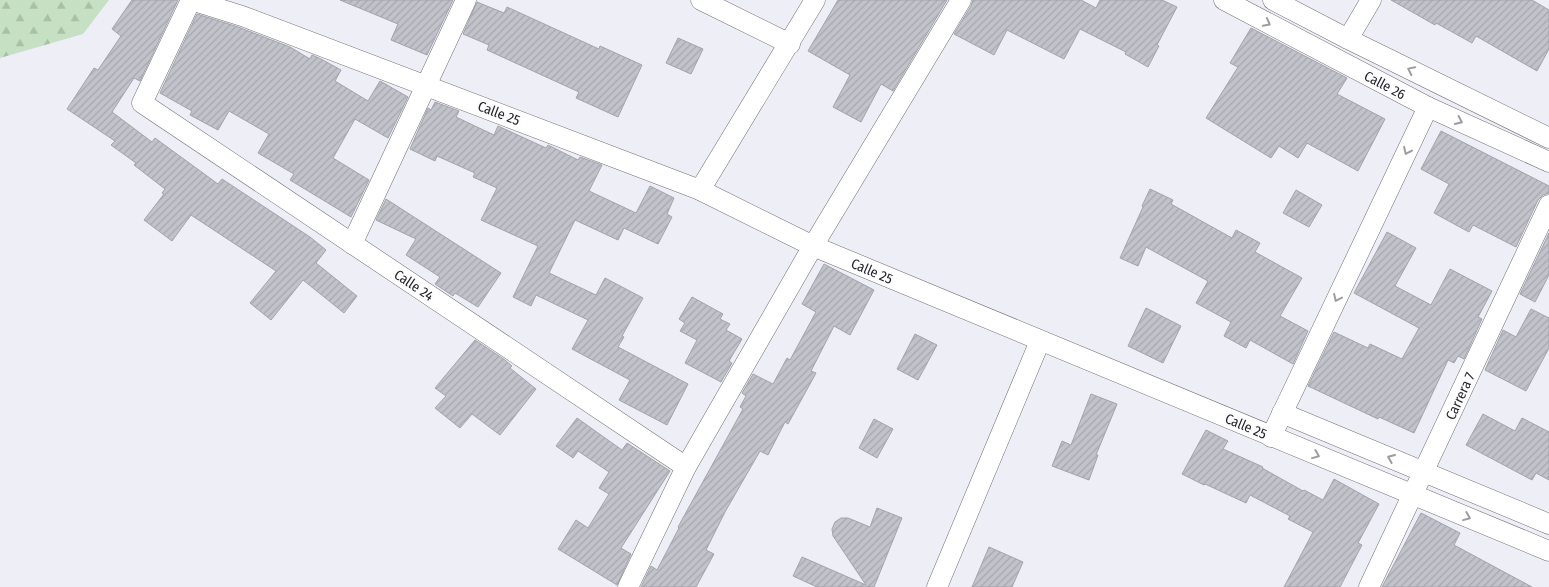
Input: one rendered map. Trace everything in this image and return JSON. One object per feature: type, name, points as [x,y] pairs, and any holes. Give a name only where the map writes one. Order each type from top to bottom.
[{"type":"street","name":"Calle 25","points":[[191,0],[242,16],[700,190],[813,246],[1549,551]]},
{"type":"street","name":"Calle 24","points":[[191,0],[142,103],[686,466]]},
{"type":"street","points":[[352,244],[466,0]]},
{"type":"street","points":[[701,0],[790,44]]},
{"type":"street","points":[[700,190],[815,0]]},
{"type":"street","points":[[628,587],[686,466],[813,246],[961,0]]},
{"type":"street","name":"Calle 26","points":[[1224,0],[1428,107],[1549,162]]},
{"type":"street","name":"Calle 26","points":[[1273,0],[1549,138]]},
{"type":"street","points":[[1348,39],[1371,0]]},
{"type":"street","points":[[1271,437],[1428,107]]},
{"type":"street","name":"Carrera 7","points":[[1369,587],[1549,205]]},
{"type":"street","points":[[937,587],[1040,341]]},
{"type":"street","name":"Calle 25","points":[[1282,413],[1549,524]]},
{"type":"green space","points":[[0,0],[109,0],[83,34],[0,58]]},
{"type":"building","points":[[132,0],[178,0],[140,81],[134,78],[112,112],[152,142],[155,138],[218,184],[222,179],[310,237],[326,250],[316,263],[357,296],[344,313],[303,280],[271,320],[250,303],[276,271],[191,215],[172,241],[144,220],[164,194],[162,193],[165,189],[134,165],[136,163],[111,145],[115,141],[67,109],[94,68],[98,70],[121,36],[112,29]]},
{"type":"building","points":[[340,0],[453,0],[427,55],[391,40],[398,24]]},
{"type":"building","points":[[838,0],[947,0],[893,91],[881,84],[861,122],[833,107],[850,75],[808,51]]},
{"type":"building","points":[[973,0],[1081,0],[1096,8],[1100,0],[1162,0],[1177,7],[1148,67],[1125,54],[1126,52],[1080,29],[1064,59],[1007,30],[994,55],[954,34]]},
{"type":"building","points":[[1391,0],[1532,0],[1549,10],[1549,49],[1537,71],[1476,36],[1472,43]]},
{"type":"building","points":[[477,2],[504,13],[507,7],[599,49],[600,46],[642,65],[618,117],[576,98],[579,92],[487,50],[489,45],[463,34]]},
{"type":"building","points":[[197,14],[290,47],[310,59],[312,55],[321,59],[341,70],[335,81],[368,101],[380,81],[408,97],[388,138],[355,119],[333,158],[369,180],[351,217],[290,180],[294,174],[258,153],[269,134],[229,111],[218,130],[190,115],[192,111],[160,93]]},
{"type":"building","points":[[1251,28],[1347,78],[1337,94],[1385,119],[1358,171],[1307,143],[1298,158],[1279,146],[1271,158],[1206,118],[1238,67],[1230,63]]},
{"type":"building","points":[[678,38],[703,49],[691,74],[666,63]]},
{"type":"building","points":[[435,102],[459,111],[456,117],[494,135],[498,126],[546,148],[548,145],[578,160],[580,157],[602,165],[589,191],[636,213],[650,186],[674,198],[667,214],[672,217],[658,244],[624,228],[618,240],[575,220],[549,273],[596,295],[605,278],[643,298],[618,347],[688,384],[667,425],[619,400],[630,380],[572,349],[588,320],[536,295],[531,306],[513,297],[538,246],[481,220],[497,188],[473,177],[475,173],[437,156],[435,161],[410,149],[428,108],[431,110]]},
{"type":"building","points":[[1441,131],[1549,186],[1549,193],[1543,195],[1538,200],[1516,247],[1473,225],[1469,232],[1434,213],[1449,184],[1421,169]]},
{"type":"building","points":[[1150,189],[1173,200],[1171,204],[1232,238],[1236,230],[1260,243],[1255,252],[1302,278],[1280,316],[1308,331],[1293,364],[1250,340],[1246,348],[1224,336],[1231,322],[1196,303],[1208,281],[1146,247],[1138,266],[1120,258]]},
{"type":"building","points":[[1296,190],[1322,205],[1309,227],[1283,213]]},
{"type":"building","points":[[386,199],[501,273],[478,307],[455,293],[453,296],[435,284],[440,277],[406,255],[416,239],[376,220]]},
{"type":"building","points":[[1387,232],[1416,248],[1395,286],[1431,305],[1450,269],[1492,291],[1478,317],[1482,319],[1464,359],[1458,356],[1454,363],[1448,360],[1414,433],[1379,417],[1378,419],[1308,386],[1334,332],[1368,348],[1370,344],[1402,359],[1419,328],[1354,293]]},
{"type":"building","points":[[1549,233],[1549,275],[1535,302],[1520,294]]},
{"type":"building","points":[[824,264],[874,290],[850,335],[834,326],[811,371],[816,373],[788,424],[785,422],[768,455],[760,451],[725,512],[706,550],[714,554],[696,587],[641,587],[651,566],[657,570],[678,527],[743,409],[740,407],[746,396],[742,393],[753,374],[773,384],[787,358],[790,360],[816,312],[802,304]]},
{"type":"building","points":[[692,297],[723,314],[720,319],[730,324],[726,330],[742,339],[729,361],[732,363],[721,382],[685,363],[697,340],[680,331],[685,323],[679,319]]},
{"type":"building","points":[[1146,308],[1181,326],[1163,363],[1128,346]]},
{"type":"building","points":[[1531,309],[1549,318],[1549,348],[1526,391],[1485,370],[1503,330],[1516,337]]},
{"type":"building","points":[[915,334],[937,345],[918,380],[897,369]]},
{"type":"building","points":[[475,340],[505,360],[512,366],[510,368],[536,389],[500,435],[472,414],[460,428],[435,408],[446,396],[435,388]]},
{"type":"building","points":[[1091,394],[1117,404],[1096,455],[1098,455],[1089,480],[1052,466],[1062,441],[1071,445]]},
{"type":"building","points":[[1483,414],[1515,431],[1522,418],[1549,432],[1549,480],[1536,473],[1532,480],[1466,445]]},
{"type":"building","points":[[577,418],[622,450],[627,443],[670,471],[621,548],[631,554],[617,585],[558,549],[576,520],[588,528],[609,494],[599,488],[609,472],[578,451],[573,458],[556,446]]},
{"type":"building","points":[[874,419],[893,429],[877,458],[859,448]]},
{"type":"building","points":[[1206,430],[1228,441],[1223,449],[1263,467],[1303,491],[1323,500],[1334,479],[1379,504],[1358,543],[1362,545],[1340,587],[1284,587],[1313,532],[1288,519],[1290,516],[1250,495],[1246,503],[1182,474]]},
{"type":"building","points":[[877,508],[902,518],[874,587],[817,587],[793,576],[802,557],[866,585],[833,536],[832,529],[835,522],[841,518],[848,518],[870,527]]},
{"type":"building","points":[[1421,513],[1460,533],[1454,545],[1532,587],[1382,587]]},
{"type":"building","points":[[989,547],[1023,562],[1012,587],[972,587]]}]
